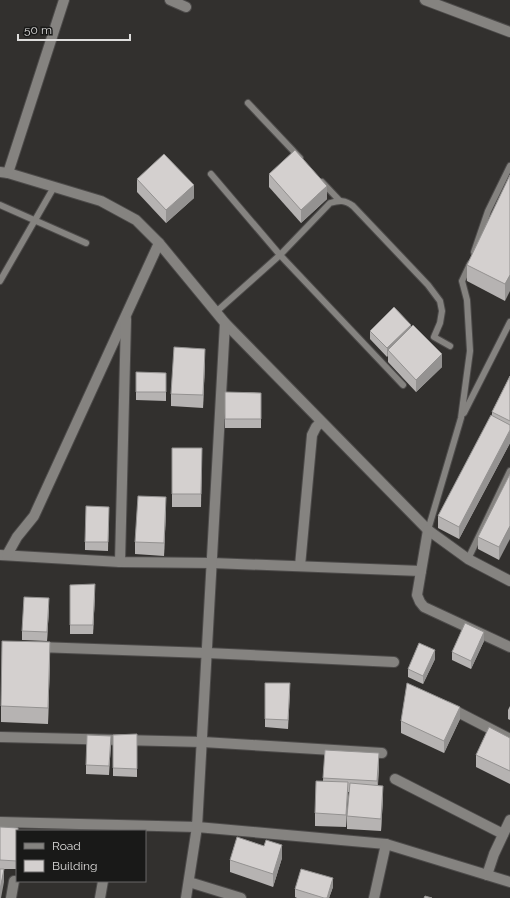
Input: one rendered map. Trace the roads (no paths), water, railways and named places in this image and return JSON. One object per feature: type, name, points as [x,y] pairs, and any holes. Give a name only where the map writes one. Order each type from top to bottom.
[{"type":"street","points":[[64,0],[4,172],[101,201],[136,220],[159,243],[225,323],[428,530],[468,559],[510,581]]},
{"type":"street","points":[[170,0],[186,7]]},
{"type":"street","points":[[425,0],[510,32]]},
{"type":"street","points":[[4,555],[34,516],[159,243]]},
{"type":"street","points":[[120,562],[126,313]]},
{"type":"street","points":[[186,898],[197,827],[203,742],[225,323]]},
{"type":"street","points":[[300,566],[312,435],[316,427],[321,422]]},
{"type":"street","points":[[428,530],[416,595],[420,602],[424,607],[510,647]]},
{"type":"street","points":[[4,555],[120,562],[212,563],[421,571]]},
{"type":"street","points":[[32,647],[207,652],[394,662]]},
{"type":"street","points":[[440,703],[510,739]]},
{"type":"street","points":[[0,737],[203,742],[382,753]]},
{"type":"street","points":[[395,779],[503,834]]},
{"type":"street","points":[[487,875],[494,854],[510,820]]},
{"type":"street","points":[[0,822],[197,827],[386,844],[510,882]]},
{"type":"street","points":[[374,898],[386,844]]},
{"type":"street","points":[[11,898],[14,881]]},
{"type":"street","points":[[100,898],[103,882]]},
{"type":"street","points":[[189,882],[241,898]]},
{"type":"lane","points":[[248,103],[307,166]]},
{"type":"lane","points":[[428,530],[461,418],[470,351],[467,300],[462,281],[471,263],[488,211],[510,166]]},
{"type":"lane","points":[[211,174],[280,255],[402,385]]},
{"type":"lane","points":[[318,177],[339,200]]},
{"type":"lane","points":[[0,281],[54,187]]},
{"type":"lane","points":[[216,312],[280,255],[330,203],[339,200],[347,201],[428,285],[440,301],[442,311],[440,323],[434,337],[450,346]]},
{"type":"lane","points":[[0,205],[86,244]]},
{"type":"lane","points":[[461,418],[510,322]]},
{"type":"lane","points":[[468,559],[510,470]]}]
